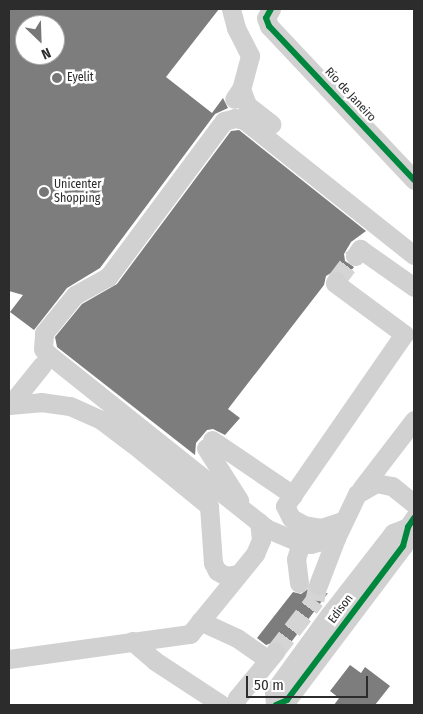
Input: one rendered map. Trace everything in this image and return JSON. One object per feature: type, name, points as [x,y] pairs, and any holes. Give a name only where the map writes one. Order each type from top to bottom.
[{"type":"street","points":[[231,9],[236,28],[250,56],[236,96],[363,198],[363,203]]},
{"type":"street","name":"Río de Janeiro","points":[[270,17],[413,174]]},
{"type":"street","points":[[339,529],[311,544],[301,543],[253,518],[49,355],[43,349],[44,333],[75,296],[108,277],[224,121],[244,120],[263,143],[414,255]]},
{"type":"street","points":[[355,256],[360,249],[414,287]]},
{"type":"street","points":[[336,281],[404,334],[285,506],[291,518],[304,525],[339,529]]},
{"type":"street","points":[[10,405],[42,365]]},
{"type":"street","points":[[10,405],[41,402],[70,406],[101,420],[209,506],[213,563],[217,572],[226,576],[238,574]]},
{"type":"street","points":[[129,405],[129,415],[136,424]]},
{"type":"street","points":[[301,543],[296,559],[308,584],[358,494],[414,420]]},
{"type":"street","points":[[9,659],[190,634],[256,554],[261,540],[253,518],[209,444],[293,495]]},
{"type":"street","points":[[358,494],[376,483],[392,486],[414,504]]},
{"type":"street","name":"Edison","points":[[411,523],[403,546],[287,700],[276,705],[274,691],[282,654],[308,632],[393,533],[411,523]]},
{"type":"street","points":[[200,621],[237,638],[282,654],[237,698],[235,705]]},
{"type":"street","points":[[132,641],[155,661],[222,705]]},
{"type":"building","name":"Unicenter Shopping","points":[[9,9],[219,9],[166,77],[212,113],[223,98],[228,108],[215,114],[100,268],[67,288],[34,330],[10,312],[23,295],[9,291]]},
{"type":"building","points":[[239,130],[366,231],[351,242],[344,254],[345,261],[354,267],[346,277],[336,270],[326,276],[324,285],[228,409],[240,418],[225,435],[213,429],[207,430],[196,443],[195,455],[57,347],[55,337],[82,304],[117,284],[231,131]]},
{"type":"building","points":[[308,589],[314,596],[328,593],[286,649],[277,641],[266,645],[257,638],[293,592],[301,594]]},
{"type":"building","points":[[350,665],[361,673],[365,667],[390,686],[375,705],[334,705],[339,698],[330,691]]},
{"type":"tunnel","points":[[336,281],[355,256]]},
{"type":"tunnel","points":[[275,652],[315,600],[318,585]]},
{"type":"cycle path","points":[[271,9],[266,18],[269,26],[414,180]]},
{"type":"cycle path","points":[[276,705],[287,700],[403,546],[408,527],[414,518]]},
{"type":"place","name":"Eyelit","points":[[57,78]]},
{"type":"place","name":"Unicenter Shopping","points":[[44,192]]}]
